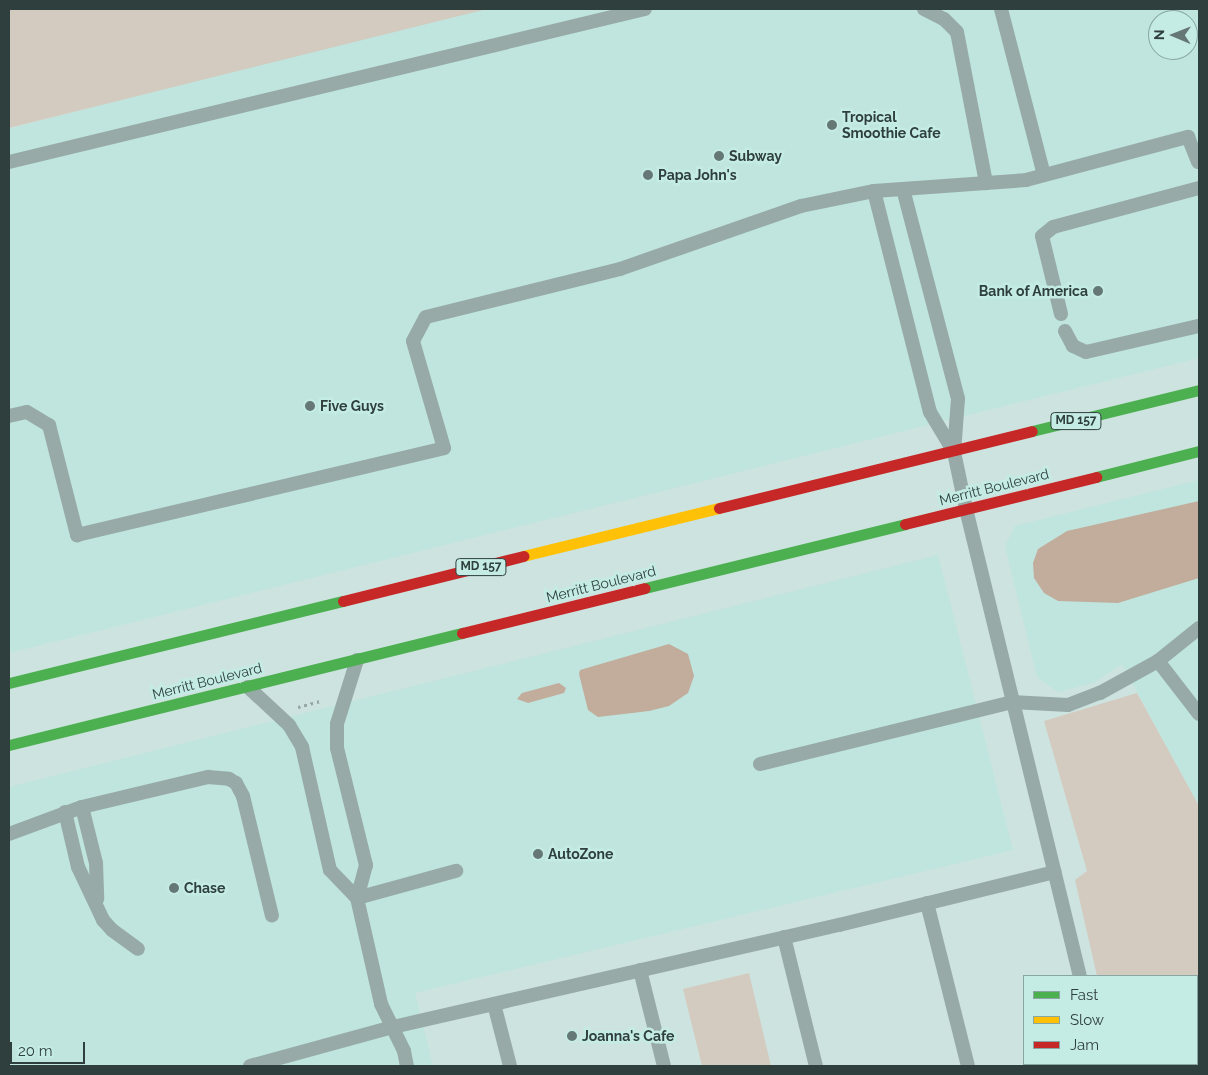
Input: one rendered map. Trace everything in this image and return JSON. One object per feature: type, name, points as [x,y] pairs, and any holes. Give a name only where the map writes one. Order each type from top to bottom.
[{"type":"main road","name":"MD 157","points":[[9,683],[954,452],[1199,390]]},
{"type":"main road","name":"Merritt Boulevard","points":[[9,745],[1199,451]]},
{"type":"lane","points":[[9,162],[644,9]]},
{"type":"lane","points":[[924,9],[944,19],[957,32],[986,183]]},
{"type":"lane","points":[[1001,9],[1044,175]]},
{"type":"lane","points":[[9,416],[27,412],[49,425],[78,535],[444,448],[413,341],[426,317],[620,269],[801,206],[874,191],[1026,180],[1188,137],[1199,164]]},
{"type":"lane","points":[[1061,314],[1042,236],[1053,227],[1199,188]]},
{"type":"lane","points":[[903,189],[958,399],[954,452],[966,509],[1080,975]]},
{"type":"lane","points":[[874,191],[930,412],[954,452]]},
{"type":"lane","points":[[1065,332],[1073,346],[1086,352],[1199,326]]},
{"type":"lane","points":[[760,764],[1013,702],[1068,705],[1100,693],[1158,661],[1199,628]]},
{"type":"lane","points":[[357,660],[341,709],[336,736],[337,748],[366,865],[357,898],[381,1004],[404,1051],[408,1066]]},
{"type":"lane","points":[[1158,661],[1199,714]]},
{"type":"lane","points":[[248,687],[289,725],[302,747],[330,870],[357,898]]},
{"type":"lane","points":[[9,834],[82,807],[208,777],[229,779],[236,783],[243,796],[272,916]]},
{"type":"lane","points":[[82,807],[96,863],[97,902]]},
{"type":"lane","points":[[65,812],[78,867],[97,902],[104,920],[112,930],[138,949]]},
{"type":"lane","points":[[357,898],[456,871]]},
{"type":"lane","points":[[250,1066],[393,1027],[784,937],[1055,872]]},
{"type":"lane","points":[[927,903],[968,1066]]},
{"type":"lane","points":[[784,937],[816,1066]]},
{"type":"lane","points":[[640,970],[664,1066]]},
{"type":"lane","points":[[494,1004],[510,1066]]},
{"type":"path","points":[[293,709],[321,701]]},
{"type":"shaded area","points":[[9,9],[487,9],[9,128]]},
{"type":"shaded area","points":[[472,9],[1199,9],[1199,358],[9,653],[9,129]]},
{"type":"shaded area","points":[[1199,480],[1199,806],[1122,664],[1093,683],[1058,692],[1037,677],[1005,546],[1015,526]]},
{"type":"shaded area","points":[[1199,501],[1199,578],[1118,603],[1058,601],[1044,593],[1034,578],[1033,563],[1038,549],[1067,531]]},
{"type":"shaded area","points":[[938,555],[1013,850],[415,993],[433,1066],[9,1066],[9,787]]},
{"type":"shaded area","points":[[669,644],[688,654],[694,676],[688,693],[669,706],[649,711],[598,717],[588,710],[579,674],[580,670]]},
{"type":"shaded area","points":[[559,683],[566,688],[564,693],[528,703],[517,699],[522,693]]},
{"type":"shaded area","points":[[1137,693],[1199,806],[1199,1066],[1118,1065],[1198,1065],[1198,975],[1097,975],[1075,880],[1087,871],[1044,721]]},
{"type":"shaded area","points":[[749,973],[771,1066],[702,1066],[683,989]]},
{"type":"traffic: fast","points":[[1032,431],[1199,390]]},
{"type":"traffic: fast","points":[[1096,477],[1199,451]]},
{"type":"traffic: fast","points":[[645,588],[905,524]]},
{"type":"traffic: fast","points":[[9,683],[343,601]]},
{"type":"traffic: fast","points":[[9,745],[462,633]]},
{"type":"traffic: slow","points":[[523,556],[719,508]]},
{"type":"traffic: jam","points":[[719,508],[1032,431]]},
{"type":"traffic: jam","points":[[905,524],[1096,477]]},
{"type":"traffic: jam","points":[[343,601],[523,556]]},
{"type":"traffic: jam","points":[[462,633],[645,588]]},
{"type":"place","name":"Tropical Smoothie Cafe","points":[[832,125]]},
{"type":"place","name":"Subway","points":[[719,156]]},
{"type":"place","name":"Papa John's","points":[[648,175]]},
{"type":"place","name":"Bank of America","points":[[1098,291]]},
{"type":"place","name":"Five Guys","points":[[310,406]]},
{"type":"place","name":"AutoZone","points":[[538,854]]},
{"type":"place","name":"Chase","points":[[174,888]]},
{"type":"place","name":"Joanna's Cafe","points":[[572,1036]]}]
